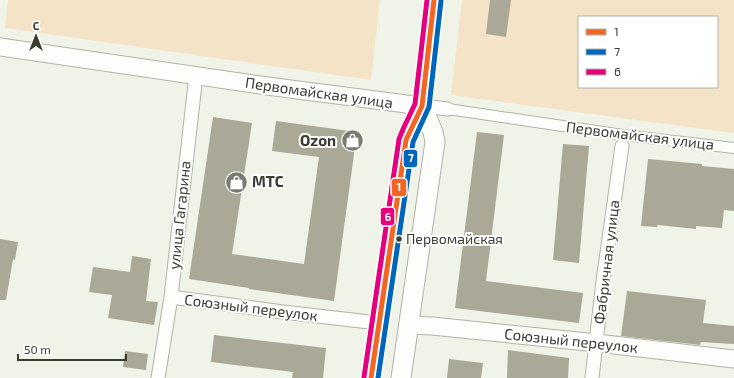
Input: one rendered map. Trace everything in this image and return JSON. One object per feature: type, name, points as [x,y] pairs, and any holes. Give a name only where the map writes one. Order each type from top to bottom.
[{"type":"main road","points":[[371,378],[406,140],[422,106],[434,0]]},
{"type":"main road","points":[[401,378],[435,142],[433,132],[422,106]]},
{"type":"street","name":"Первомайская улица","points":[[0,47],[267,86],[448,109],[623,135],[734,148]]},
{"type":"street","name":"улица Гагарина","points":[[158,378],[171,297],[196,75]]},
{"type":"street","name":"Фабричная улица","points":[[592,378],[603,281],[622,146]]},
{"type":"street","name":"Союзный переулок","points":[[171,297],[378,323]]},
{"type":"street","name":"Союзный переулок","points":[[408,325],[432,326],[597,343],[734,359]]},
{"type":"shaded area","points":[[8,0],[380,0],[371,80],[5,28]]},
{"type":"shaded area","points":[[462,0],[734,0],[734,133],[451,95]]},
{"type":"building","points":[[490,0],[511,0],[506,37],[486,34]]},
{"type":"building","points":[[213,117],[252,123],[232,254],[304,264],[319,157],[272,151],[276,121],[357,132],[334,301],[189,279]]},
{"type":"building","points":[[477,132],[504,135],[486,281],[583,293],[579,323],[455,308]]},
{"type":"building","points":[[563,144],[589,146],[579,263],[553,260]]},
{"type":"building","points":[[648,159],[702,164],[702,166],[734,169],[734,211],[724,210],[722,228],[696,226],[696,229],[658,225],[657,227],[641,226]]},
{"type":"building","points":[[0,239],[18,242],[15,260],[13,259],[6,300],[0,300]]},
{"type":"building","points":[[132,256],[151,259],[146,301],[158,302],[154,325],[108,318],[112,295],[89,292],[93,267],[130,272]]},
{"type":"building","points":[[627,291],[706,300],[703,323],[734,326],[734,344],[701,342],[700,345],[621,336]]},
{"type":"building","points":[[214,335],[326,348],[323,378],[292,378],[293,372],[211,362]]},
{"type":"building","points":[[508,350],[569,358],[568,378],[507,378]]},
{"type":"building","points":[[125,351],[148,354],[146,370],[123,367]]},
{"type":"building","points":[[449,359],[483,363],[481,378],[447,378]]},
{"type":"transit line","name":"6","points":[[364,377],[399,139],[415,104],[427,0]]},
{"type":"transit line","name":"1","points":[[371,378],[406,140],[422,106],[434,0]]},
{"type":"transit line","name":"7","points":[[378,378],[413,142],[429,107],[441,1]]},
{"type":"place","name":"Ozon","points":[[352,141]]},
{"type":"place","name":"МТС","points":[[237,182]]},
{"type":"place","name":"Первомайская","points":[[399,239]]}]
